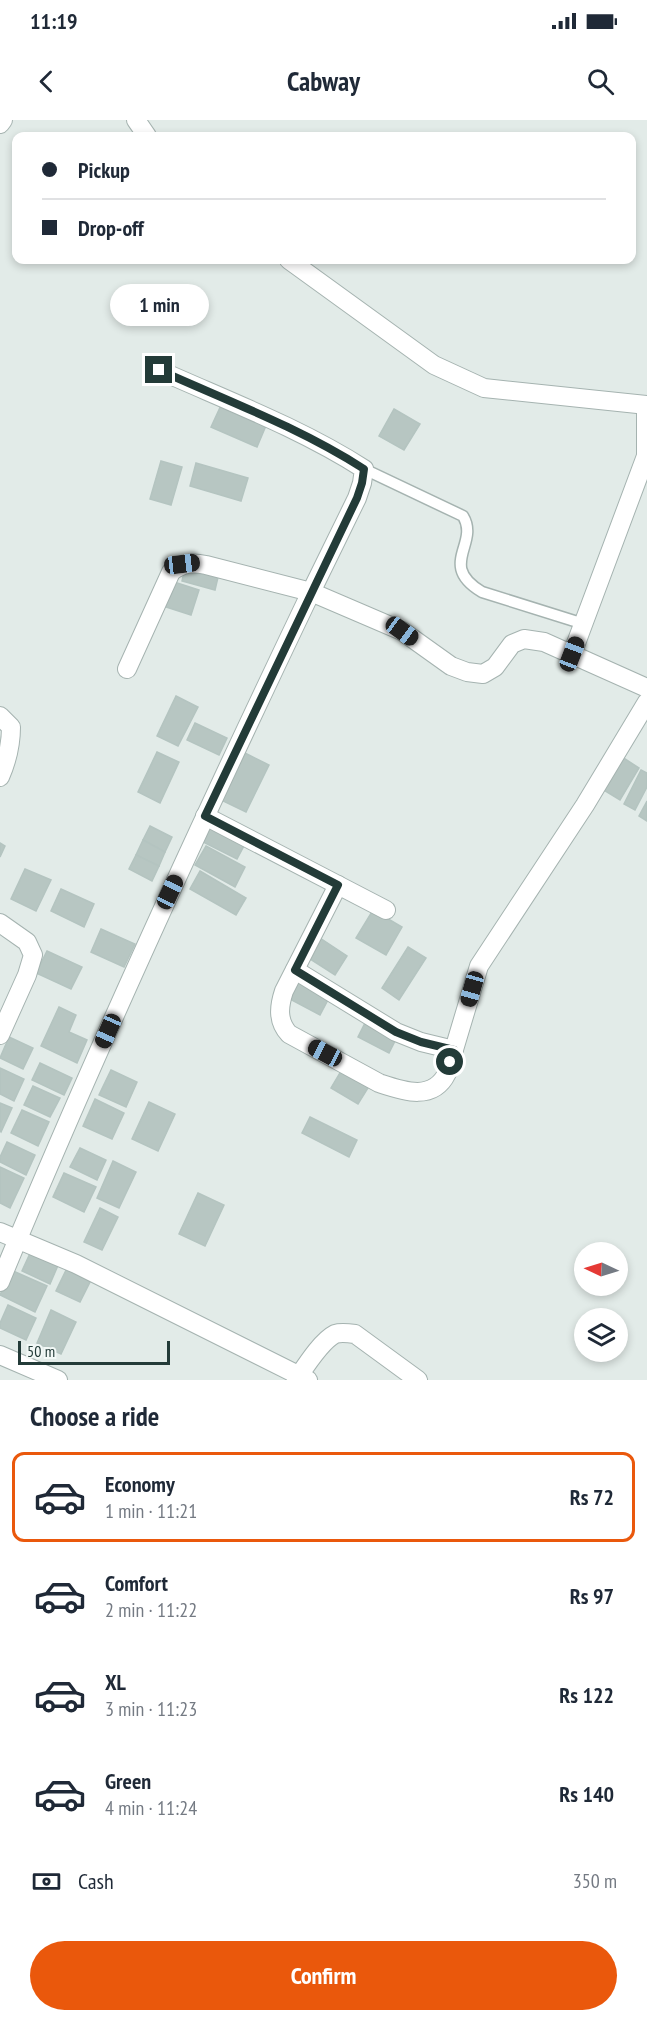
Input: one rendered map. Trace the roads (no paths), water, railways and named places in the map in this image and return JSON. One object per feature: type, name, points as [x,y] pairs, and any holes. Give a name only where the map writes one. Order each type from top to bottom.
[{"type":"street","points":[[0,124],[3,120]]},
{"type":"street","points":[[295,264],[434,365],[484,388],[647,405],[646,456],[572,654]]},
{"type":"street","points":[[0,1282],[112,1020],[362,483],[364,469],[338,452],[159,370]]},
{"type":"street","points":[[127,669],[171,572],[182,564],[194,563],[311,592],[402,631],[451,666],[467,672],[483,674],[495,667],[512,644],[524,639],[544,642],[647,688]]},
{"type":"street","points":[[338,885],[280,1005],[283,1028],[289,1034],[378,1083],[422,1092],[433,1090],[442,1084],[479,966],[585,805],[647,702]]},
{"type":"street","points":[[0,716],[11,727],[11,738],[8,758],[0,777]]},
{"type":"street","points":[[205,816],[386,910]]},
{"type":"street","points":[[0,923],[27,942],[33,955],[27,975],[0,1035]]},
{"type":"street","points":[[295,970],[396,1032],[421,1042],[454,1050]]},
{"type":"street","points":[[0,1232],[76,1264],[301,1378],[327,1340],[337,1333],[346,1333],[355,1334],[418,1380]]},
{"type":"street","points":[[0,1355],[58,1380]]},
{"type":"lane","points":[[364,469],[463,516],[467,532],[462,551],[461,568],[462,575],[470,585],[482,592],[584,624]]}]
